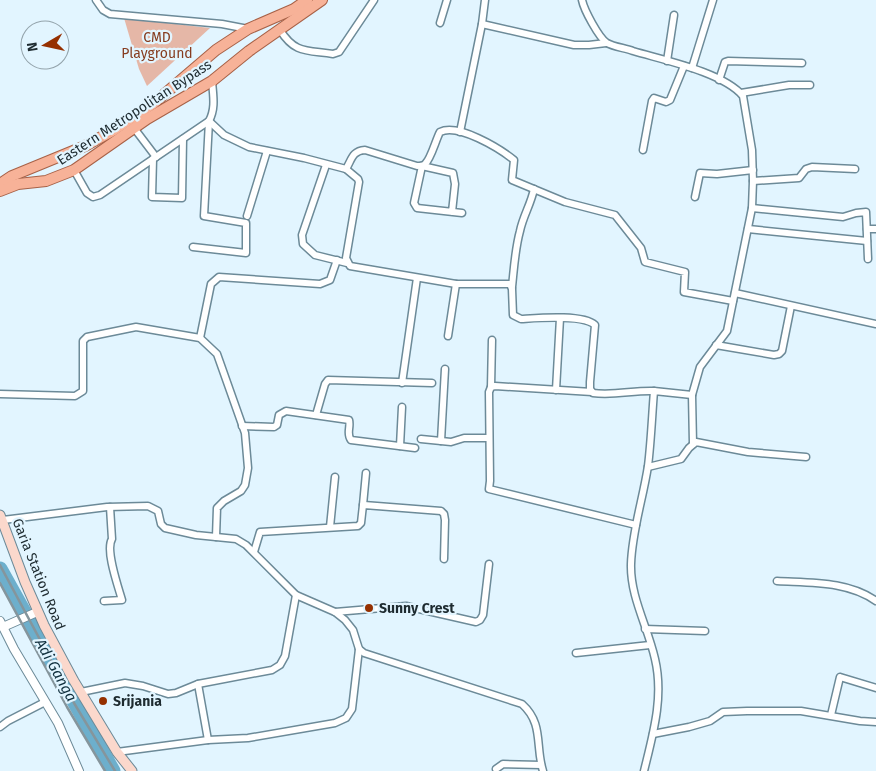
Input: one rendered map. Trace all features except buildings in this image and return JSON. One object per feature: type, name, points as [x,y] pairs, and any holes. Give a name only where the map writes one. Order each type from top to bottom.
[{"type":"main road","points":[[0,184],[12,176],[85,146],[145,115],[154,103],[216,50],[248,29],[294,9],[307,0]]},
{"type":"main road","name":"Eastern Metropolitan Bypass","points":[[0,191],[18,184],[46,181],[74,170],[134,128],[145,115],[212,81],[322,0]]},
{"type":"main road","name":"Garia Station Road","points":[[1,517],[37,612],[81,692],[117,752],[132,771]]},
{"type":"street","points":[[96,0],[103,10],[110,14],[222,24],[248,29]]},
{"type":"street","points":[[280,30],[292,46],[334,54],[339,52],[374,0]]},
{"type":"street","points":[[440,23],[447,0]]},
{"type":"street","points":[[460,132],[482,24],[483,0]]},
{"type":"street","points":[[582,0],[587,15],[606,43]]},
{"type":"street","points":[[692,68],[713,0]]},
{"type":"street","points":[[667,61],[674,16]]},
{"type":"street","points":[[482,24],[574,45],[606,43],[692,68],[733,86],[743,96],[752,150],[752,208],[727,331],[700,367],[692,396],[692,444],[681,459],[648,467]]},
{"type":"street","points":[[719,80],[725,62],[728,61],[802,63]]},
{"type":"street","points":[[643,150],[652,102],[654,98],[666,102],[670,100],[684,66]]},
{"type":"street","points":[[194,246],[246,253],[246,223],[204,216],[209,121],[213,113],[214,104],[212,81]]},
{"type":"street","points":[[741,93],[789,85],[810,85]]},
{"type":"street","points":[[74,170],[87,193],[93,197],[209,121]]},
{"type":"street","points":[[209,121],[224,135],[249,147],[346,169],[358,179],[346,258],[347,263]]},
{"type":"street","points":[[134,128],[155,158],[152,197],[182,198],[183,139]]},
{"type":"street","points":[[462,214],[417,208],[414,203],[422,166],[429,159],[440,132],[446,129],[460,132],[497,148],[509,156],[514,160],[512,180],[565,202],[615,215],[641,248],[645,262],[685,272],[684,292],[733,301]]},
{"type":"street","points":[[346,169],[353,154],[359,150],[365,150],[417,166],[453,174],[455,184],[452,212]]},
{"type":"street","points":[[247,216],[267,151]]},
{"type":"street","points":[[326,165],[302,235],[303,244],[315,255],[347,263],[353,267],[417,278],[456,284],[507,284],[512,286]]},
{"type":"street","points":[[753,181],[799,178],[806,169],[812,167],[855,169]]},
{"type":"street","points":[[695,196],[700,173],[717,174],[752,170]]},
{"type":"street","points":[[534,189],[532,201],[526,208],[519,232],[512,286],[513,315],[521,319],[560,318],[586,320],[595,324],[590,382],[592,392]]},
{"type":"street","points":[[752,208],[844,217],[866,212],[868,259]]},
{"type":"street","points":[[748,229],[867,241]]},
{"type":"street","points":[[867,229],[876,229]]},
{"type":"street","points":[[200,338],[211,284],[219,277],[320,284],[330,280],[337,260]]},
{"type":"street","points":[[402,383],[417,278]]},
{"type":"street","points":[[448,336],[456,284]]},
{"type":"street","points":[[735,293],[876,324]]},
{"type":"street","points":[[716,345],[774,356],[779,354],[782,351],[791,306]]},
{"type":"street","points":[[556,390],[560,318]]},
{"type":"street","points":[[0,394],[75,396],[80,394],[83,391],[83,341],[87,337],[136,328],[200,338],[217,354],[247,442],[247,477],[241,491],[224,501],[217,508],[216,537]]},
{"type":"street","points":[[492,340],[491,387],[489,392],[489,489],[636,525]]},
{"type":"street","points":[[441,441],[445,369]]},
{"type":"street","points":[[316,415],[325,384],[328,380],[432,383]]},
{"type":"street","points":[[491,387],[592,392],[596,394],[654,391],[692,396]]},
{"type":"street","points":[[644,771],[659,707],[655,659],[637,605],[631,565],[636,525],[648,467],[654,391]]},
{"type":"street","points":[[400,446],[402,407]]},
{"type":"street","points":[[242,426],[274,427],[277,425],[279,415],[286,411],[349,420],[348,433],[351,440],[415,448]]},
{"type":"street","points":[[421,439],[456,441],[470,437],[489,438]]},
{"type":"street","points":[[692,444],[696,442],[748,452],[806,457]]},
{"type":"street","points":[[254,552],[260,532],[358,526],[361,523],[366,473]]},
{"type":"street","points":[[330,527],[335,478]]},
{"type":"street","points":[[363,505],[441,511],[444,514],[444,559]]},
{"type":"street","points":[[1,517],[110,507],[148,506],[158,511],[161,524],[165,528],[236,539],[246,545],[296,595],[335,612],[353,630],[359,649],[352,709],[346,718],[335,723],[248,738],[208,740],[117,752]]},
{"type":"street","points":[[104,601],[122,600],[112,564],[110,507]]},
{"type":"street","points":[[335,612],[406,606],[476,622],[483,615],[489,564]]},
{"type":"street","points":[[777,582],[826,584],[855,590],[876,601]]},
{"type":"street","points":[[81,692],[125,683],[143,686],[168,694],[176,693],[198,684],[272,670],[280,665],[285,656],[296,595]]},
{"type":"street","points":[[37,612],[2,624],[58,723],[79,771]]},
{"type":"street","points":[[646,629],[705,631]]},
{"type":"street","points":[[576,653],[650,645]]},
{"type":"street","points":[[359,649],[364,653],[522,704],[531,712],[536,721],[542,768],[503,764],[496,768]]},
{"type":"street","points":[[831,715],[840,677],[876,688]]},
{"type":"street","points":[[198,684],[208,740]]},
{"type":"street","points":[[0,727],[45,702]]},
{"type":"street","points":[[653,734],[710,721],[723,712],[801,710],[860,721],[876,722]]},
{"type":"green space","name":"CMD Playground","points":[[124,18],[210,28],[147,86],[139,69]]},
{"type":"waterway","name":"Adi Ganga","points":[[0,569],[113,771]]},
{"type":"railway","points":[[0,565],[74,703],[115,771]]},
{"type":"railway","points":[[0,583],[67,707],[105,771]]},
{"type":"place","name":"Sunny Crest","points":[[369,608]]},
{"type":"place","name":"Srijania","points":[[103,701]]}]
